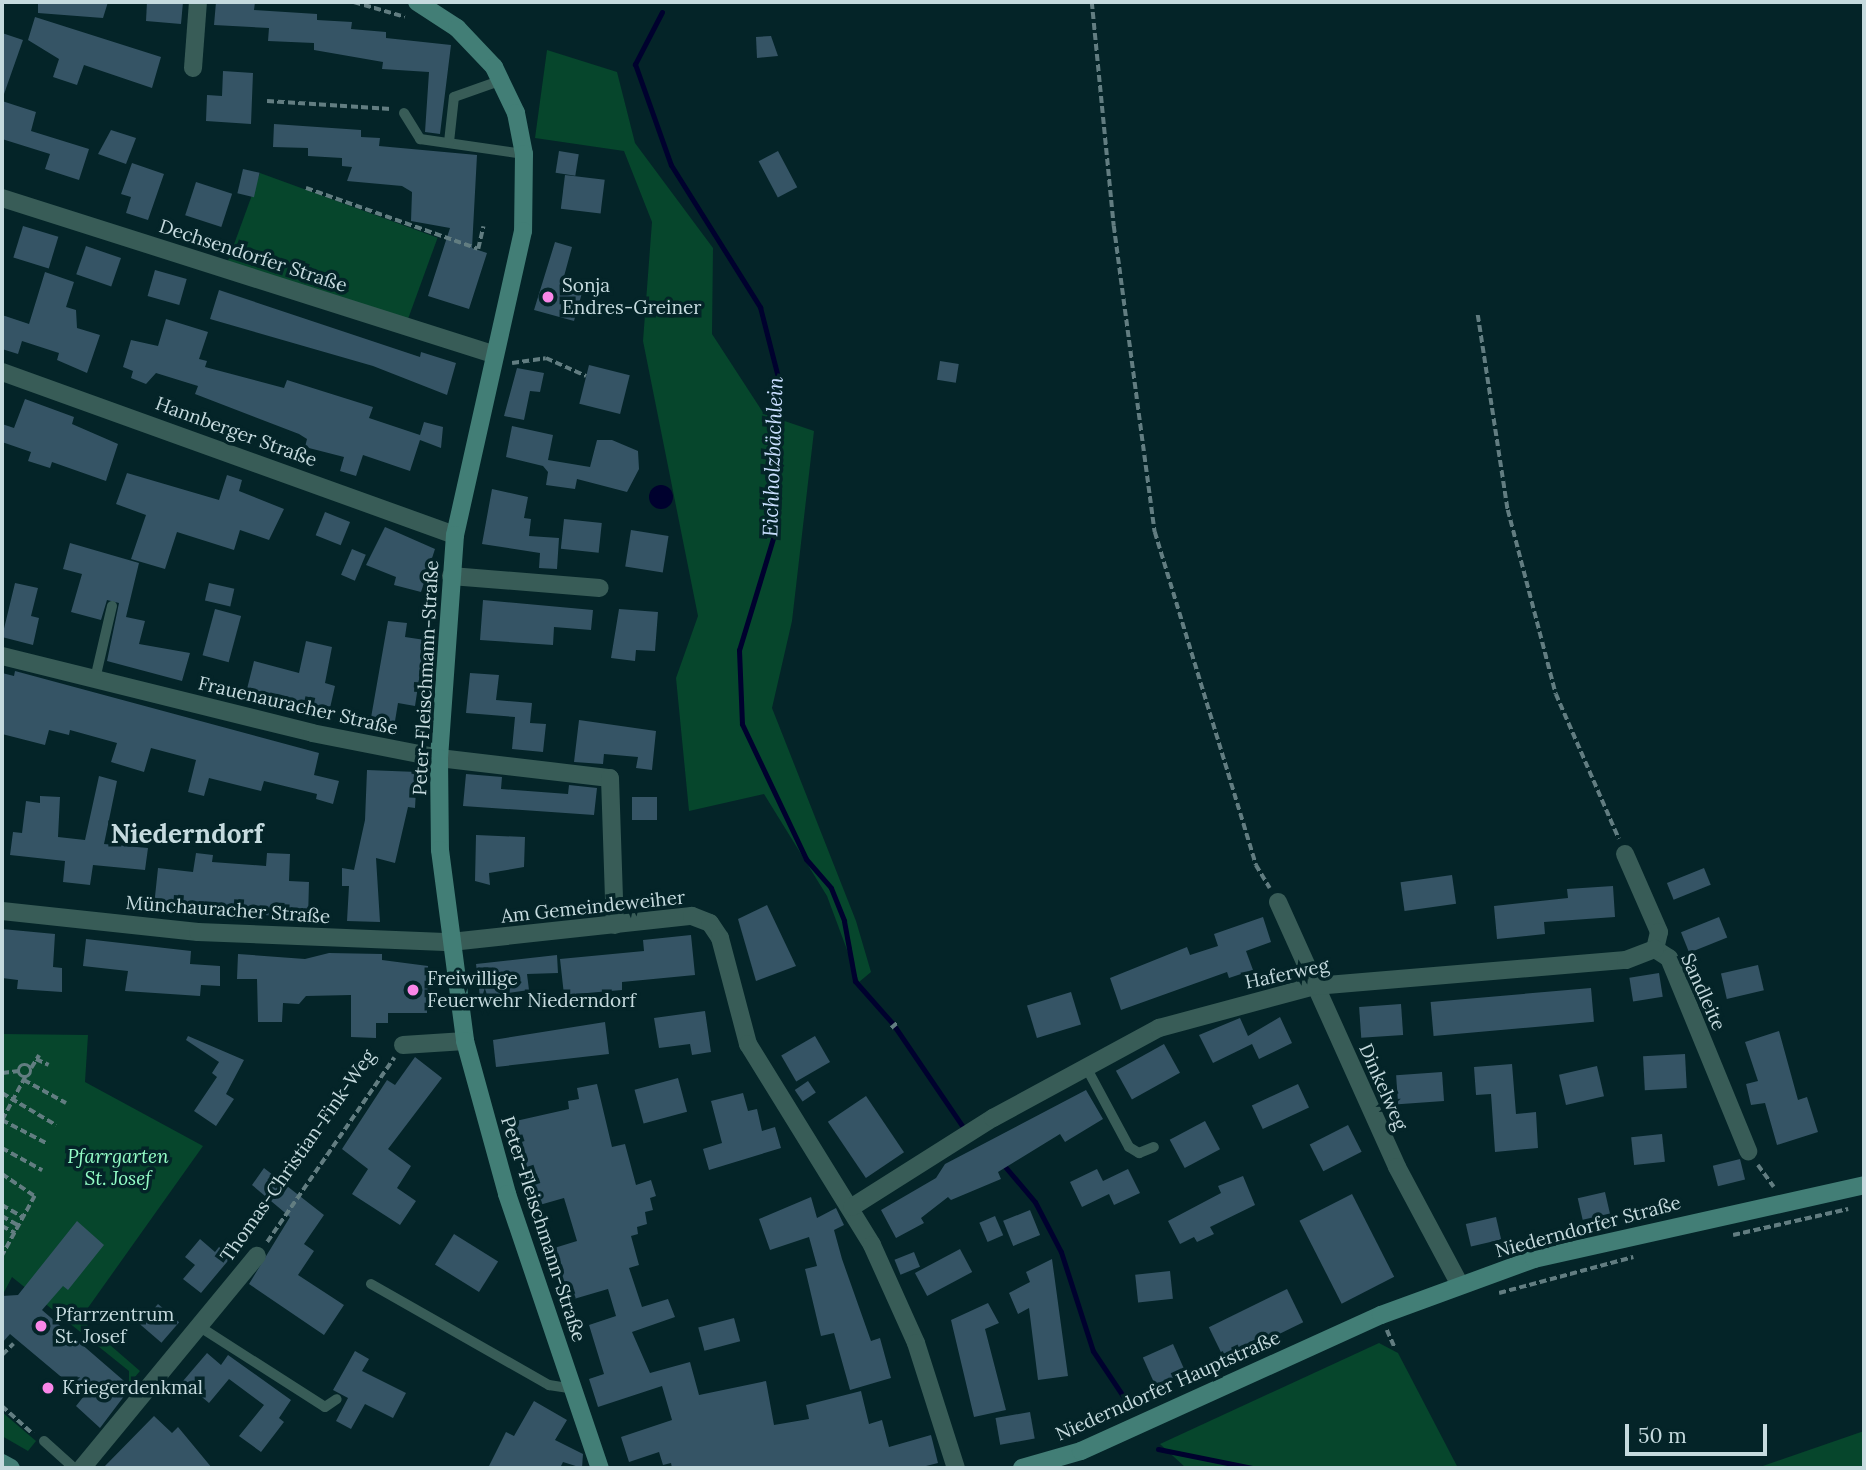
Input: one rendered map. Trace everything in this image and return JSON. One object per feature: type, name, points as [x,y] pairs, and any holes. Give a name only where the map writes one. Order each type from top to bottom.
[{"type":"street","points":[[193,68],[198,2]]},
{"type":"street","name":"Peter-Fleischmann-Straße","points":[[415,10],[476,45],[502,80],[524,153],[523,231],[492,357],[455,535],[439,758],[440,850],[464,1041],[507,1194],[600,1468]]},
{"type":"street","name":"Dechsendorfer Straße","points":[[2,198],[492,357]]},
{"type":"street","name":"Hannberger Straße","points":[[2,372],[455,535]]},
{"type":"street","points":[[451,576],[600,588]]},
{"type":"street","name":"Frauenauracher Straße","points":[[2,656],[312,733],[439,758],[610,778],[615,925]]},
{"type":"street","name":"Sandleite","points":[[1625,854],[1659,932],[1655,949],[1669,958],[1748,1151]]},
{"type":"street","name":"Dinkelweg","points":[[1279,902],[1396,1167],[1460,1285]]},
{"type":"street","name":"Münchauracher Straße","points":[[2,911],[198,932],[451,942]]},
{"type":"street","name":"Am Gemeindeweiher","points":[[451,942],[692,916],[710,922],[720,938],[748,1044],[852,1207],[916,1343],[956,1468]]},
{"type":"street","name":"Haferweg","points":[[852,1207],[993,1118],[1085,1065],[1159,1028],[1315,985],[1626,960],[1655,949]]},
{"type":"street","name":"Thomas-Christian-Fink-Weg","points":[[403,1045],[464,1041]]},
{"type":"street","name":"Niederndorfer Straße","points":[[1330,1338],[1460,1285],[1596,1242],[1864,1185]]},
{"type":"street","name":"Thomas-Christian-Fink-Weg","points":[[82,1468],[257,1256]]},
{"type":"street","name":"Niederndorfer Hauptstraße","points":[[1022,1468],[1081,1451],[1330,1338]]},
{"type":"street","points":[[2,1463],[11,1468]]},
{"type":"lane","points":[[449,142],[454,97],[502,80]]},
{"type":"lane","points":[[404,113],[416,138],[524,153]]},
{"type":"lane","points":[[95,679],[112,606]]},
{"type":"lane","points":[[1085,1065],[1129,1147],[1139,1153],[1154,1147]]},
{"type":"lane","points":[[371,1284],[549,1385],[574,1389]]},
{"type":"lane","points":[[200,1327],[325,1407],[337,1399]]},
{"type":"lane","points":[[43,1442],[74,1468]]},
{"type":"path","points":[[355,2],[415,10]]},
{"type":"path","points":[[1092,2],[1114,226],[1155,532],[1256,865],[1279,902]]},
{"type":"path","points":[[267,101],[404,113]]},
{"type":"path","points":[[306,188],[478,249],[483,227]]},
{"type":"path","points":[[1478,315],[1508,510],[1556,694],[1625,854]]},
{"type":"path","points":[[492,357],[517,364],[546,358],[586,376]]},
{"type":"path","points":[[891,1028],[897,1023]]},
{"type":"path","name":"Thomas-Christian-Fink-Weg","points":[[257,1256],[403,1045]]},
{"type":"path","points":[[48,1144],[2,1120],[38,1057],[49,1065]]},
{"type":"path","points":[[2,1073],[19,1071],[24,1065],[31,1068]]},
{"type":"path","points":[[19,1071],[24,1079],[66,1103]]},
{"type":"path","points":[[2,1093],[56,1125]]},
{"type":"path","points":[[2,1149],[43,1170]]},
{"type":"path","points":[[2,1174],[35,1196],[2,1256]]},
{"type":"path","points":[[2,1205],[23,1217]]},
{"type":"path","points":[[1726,1236],[1853,1208]]},
{"type":"path","points":[[2,1216],[19,1226]]},
{"type":"path","points":[[2,1226],[15,1233]]},
{"type":"path","points":[[2,1242],[8,1246]]},
{"type":"path","points":[[1490,1296],[1645,1254]]},
{"type":"path","points":[[1387,1329],[1400,1324]]},
{"type":"path","points":[[2,1355],[13,1345]]},
{"type":"path","points":[[2,1406],[43,1442]]},
{"type":"green space","points":[[547,50],[617,72],[635,143],[713,248],[712,334],[764,414],[814,431],[792,621],[772,708],[856,921],[871,972],[859,982],[827,896],[764,794],[689,811],[676,678],[698,616],[643,341],[652,222],[624,151],[535,138]]},
{"type":"green space","points":[[260,173],[438,238],[405,326],[228,261]]},
{"type":"green space","name":"Pfarrgarten St. Josef","points":[[2,1034],[88,1035],[85,1082],[203,1146],[80,1319],[140,1371],[129,1384],[129,1371],[12,1277],[2,1296]]},
{"type":"green space","points":[[1379,1343],[1398,1353],[1458,1468],[1186,1468],[1160,1444]]},
{"type":"green space","points":[[2,1412],[36,1441],[28,1451],[2,1436]]},
{"type":"green space","points":[[1864,1431],[1864,1468],[1757,1468]]},
{"type":"water","points":[[661,485],[670,488],[673,497],[670,506],[661,509],[652,506],[649,497],[652,488]]},
{"type":"building","points":[[38,2],[108,2],[103,18],[38,13]]},
{"type":"building","points":[[147,2],[183,2],[181,24],[146,21]]},
{"type":"building","points":[[216,2],[255,2],[254,10],[317,14],[317,20],[352,22],[351,29],[386,32],[386,38],[451,45],[440,134],[425,132],[429,72],[382,69],[383,62],[314,50],[314,43],[268,41],[269,28],[214,25]]},
{"type":"building","points":[[35,17],[161,57],[152,88],[84,65],[77,85],[53,77],[59,59],[28,40]]},
{"type":"building","points":[[2,33],[23,40],[4,94],[2,94]]},
{"type":"building","points":[[771,36],[778,56],[757,58],[756,37]]},
{"type":"building","points":[[223,71],[253,73],[251,124],[206,121],[207,95],[222,96]]},
{"type":"building","points":[[2,101],[36,112],[31,131],[89,149],[79,180],[45,169],[50,154],[2,139]]},
{"type":"building","points":[[274,124],[361,130],[361,137],[380,138],[379,146],[477,155],[472,248],[487,253],[469,309],[428,296],[450,228],[411,221],[412,192],[402,186],[347,181],[352,167],[342,166],[342,158],[308,156],[308,148],[273,147]]},
{"type":"building","points":[[111,130],[136,138],[126,164],[98,154]]},
{"type":"building","points":[[559,151],[579,154],[575,176],[556,173]]},
{"type":"building","points":[[778,151],[797,187],[778,198],[759,161]]},
{"type":"building","points":[[132,163],[164,174],[148,220],[126,213],[131,197],[121,194]]},
{"type":"building","points":[[243,169],[260,173],[254,197],[237,193]]},
{"type":"building","points":[[565,175],[605,180],[601,214],[561,209]]},
{"type":"building","points":[[196,182],[232,194],[221,227],[185,215]]},
{"type":"building","points":[[23,226],[58,237],[49,268],[13,258]]},
{"type":"building","points":[[555,242],[572,247],[563,280],[584,286],[574,321],[534,310]]},
{"type":"building","points":[[86,246],[121,258],[111,286],[76,274]]},
{"type":"building","points":[[155,270],[187,279],[179,305],[148,296]]},
{"type":"building","points":[[45,272],[74,282],[66,307],[76,310],[77,328],[100,335],[87,373],[57,360],[59,353],[22,341],[18,354],[2,349],[2,315],[29,324]]},
{"type":"building","points":[[219,290],[420,357],[421,352],[456,363],[447,395],[373,366],[210,319]]},
{"type":"building","points":[[166,319],[208,332],[199,359],[207,361],[205,367],[284,388],[287,380],[373,407],[369,418],[420,435],[424,422],[443,427],[441,448],[420,440],[410,471],[363,455],[356,476],[340,471],[344,457],[305,447],[307,439],[299,434],[195,394],[198,386],[156,373],[146,384],[131,378],[133,371],[123,367],[131,340],[158,346]]},
{"type":"building","points":[[940,361],[959,364],[956,383],[937,380]]},
{"type":"building","points":[[589,365],[630,375],[620,414],[579,404]]},
{"type":"building","points":[[517,368],[544,373],[540,392],[530,391],[524,420],[504,416]]},
{"type":"building","points":[[25,399],[74,417],[72,424],[118,444],[106,481],[52,462],[50,468],[28,461],[31,452],[2,442],[2,424],[14,428]]},
{"type":"building","points":[[512,426],[553,435],[548,460],[590,467],[597,440],[612,440],[638,451],[639,469],[627,492],[577,479],[575,489],[546,485],[548,472],[543,466],[506,457]]},
{"type":"building","points":[[127,473],[219,500],[227,475],[242,480],[239,491],[284,509],[269,540],[240,530],[234,550],[177,532],[165,569],[131,559],[146,515],[116,504]]},
{"type":"building","points":[[492,489],[528,497],[524,518],[531,519],[529,536],[559,538],[557,569],[539,568],[540,553],[482,544]]},
{"type":"building","points":[[325,512],[350,522],[341,545],[316,535]]},
{"type":"building","points":[[564,519],[602,523],[599,553],[561,549]]},
{"type":"building","points":[[385,527],[435,549],[421,592],[394,585],[396,577],[366,565]]},
{"type":"building","points":[[631,530],[669,536],[663,572],[625,567]]},
{"type":"building","points":[[70,543],[139,563],[126,617],[145,621],[139,644],[190,653],[182,681],[107,661],[119,603],[107,600],[101,620],[71,612],[82,574],[63,569]]},
{"type":"building","points":[[352,549],[366,555],[355,581],[341,575]]},
{"type":"building","points":[[15,583],[38,588],[31,616],[39,618],[33,645],[2,637]]},
{"type":"building","points":[[209,583],[234,589],[230,606],[205,601]]},
{"type":"building","points":[[483,600],[593,610],[591,630],[554,627],[553,645],[480,640]]},
{"type":"building","points":[[215,609],[241,616],[229,662],[203,655]]},
{"type":"building","points":[[619,609],[658,612],[655,651],[636,650],[635,661],[611,658]]},
{"type":"building","points":[[388,621],[407,623],[405,637],[425,640],[415,706],[398,703],[393,733],[369,729]]},
{"type":"building","points":[[306,641],[332,647],[325,683],[335,686],[328,717],[246,693],[254,661],[299,673]]},
{"type":"building","points":[[15,671],[319,753],[314,775],[339,781],[333,804],[316,799],[317,794],[264,781],[261,791],[209,778],[204,796],[188,792],[196,760],[151,748],[144,772],[111,762],[117,743],[70,730],[69,735],[49,730],[45,745],[2,734],[2,673],[14,676]]},
{"type":"building","points":[[470,673],[499,675],[496,700],[532,703],[530,723],[546,724],[543,752],[512,749],[515,717],[466,713]]},
{"type":"building","points":[[579,720],[656,731],[652,770],[636,768],[638,757],[604,754],[603,764],[574,762]]},
{"type":"building","points":[[367,770],[417,772],[415,808],[408,807],[395,863],[376,858],[380,922],[347,921],[349,886],[342,886],[342,868],[354,870],[365,820]]},
{"type":"building","points":[[466,774],[502,777],[501,789],[568,794],[569,785],[597,788],[594,815],[463,806]]},
{"type":"building","points":[[99,776],[117,781],[104,844],[148,848],[145,870],[93,865],[90,885],[63,882],[65,861],[10,855],[13,832],[22,833],[26,801],[40,803],[40,796],[60,797],[58,837],[85,840]]},
{"type":"building","points":[[632,797],[657,797],[657,820],[632,820]]},
{"type":"building","points":[[476,835],[525,837],[524,867],[489,873],[490,885],[475,881]]},
{"type":"building","points":[[196,853],[213,855],[212,862],[266,866],[267,853],[290,854],[289,881],[309,882],[308,919],[189,908],[189,915],[162,912],[163,907],[154,906],[158,868],[193,872]]},
{"type":"building","points":[[1704,868],[1711,885],[1674,900],[1667,883]]},
{"type":"building","points":[[1452,875],[1456,904],[1405,911],[1401,882]]},
{"type":"building","points":[[1613,886],[1615,917],[1544,922],[1545,934],[1497,939],[1494,906],[1568,898],[1567,889]]},
{"type":"building","points":[[767,905],[796,966],[756,981],[738,919]]},
{"type":"building","points":[[1263,917],[1271,942],[1246,951],[1253,970],[1229,978],[1227,972],[1121,1010],[1110,978],[1187,947],[1190,955],[1218,946],[1214,934]]},
{"type":"building","points":[[1719,917],[1727,937],[1689,953],[1681,932]]},
{"type":"building","points":[[2,929],[55,934],[53,967],[62,968],[62,992],[17,989],[18,980],[2,978]]},
{"type":"building","points":[[691,935],[695,975],[622,982],[622,990],[564,995],[560,959],[644,951],[643,940]]},
{"type":"building","points":[[86,939],[191,951],[190,964],[220,966],[220,986],[201,985],[200,996],[125,991],[128,971],[83,966]]},
{"type":"building","points":[[329,953],[382,954],[382,960],[428,966],[427,1013],[388,1013],[388,1023],[376,1023],[376,1038],[351,1037],[351,995],[306,996],[299,1004],[283,1003],[282,1022],[258,1022],[257,979],[237,979],[238,954],[305,959]]},
{"type":"building","points":[[557,955],[558,973],[527,974],[529,990],[480,997],[476,964]]},
{"type":"building","points":[[1758,965],[1764,990],[1727,999],[1721,974]]},
{"type":"building","points":[[1659,973],[1663,997],[1633,1001],[1629,978]]},
{"type":"building","points":[[1591,988],[1594,1022],[1434,1036],[1431,1002]]},
{"type":"building","points":[[1071,992],[1081,1025],[1037,1038],[1027,1005]]},
{"type":"building","points":[[1401,1004],[1403,1035],[1361,1038],[1359,1007]]},
{"type":"building","points":[[705,1011],[711,1052],[692,1055],[690,1044],[659,1048],[654,1018]]},
{"type":"building","points":[[1280,1017],[1292,1043],[1259,1059],[1252,1044],[1213,1063],[1199,1035],[1240,1018],[1248,1036]]},
{"type":"building","points":[[605,1022],[609,1054],[496,1067],[493,1040]]},
{"type":"building","points":[[1779,1031],[1798,1100],[1807,1097],[1818,1132],[1777,1145],[1765,1103],[1751,1105],[1746,1084],[1758,1081],[1745,1042]]},
{"type":"building","points":[[188,1036],[244,1060],[226,1094],[234,1099],[216,1126],[194,1111],[217,1077],[212,1073],[219,1062],[186,1040]]},
{"type":"building","points":[[815,1036],[830,1062],[796,1081],[781,1056]]},
{"type":"building","points":[[1164,1044],[1180,1073],[1132,1100],[1116,1071]]},
{"type":"building","points":[[1685,1054],[1687,1088],[1645,1090],[1643,1056]]},
{"type":"building","points":[[415,1057],[442,1078],[388,1149],[411,1166],[397,1188],[416,1201],[400,1225],[352,1194],[368,1169],[342,1149],[387,1080],[395,1085]]},
{"type":"building","points":[[1512,1064],[1516,1114],[1536,1112],[1538,1148],[1495,1152],[1491,1094],[1476,1095],[1474,1067]]},
{"type":"building","points":[[1597,1066],[1604,1096],[1566,1105],[1559,1075]]},
{"type":"building","points":[[1442,1072],[1444,1101],[1398,1104],[1396,1075]]},
{"type":"building","points":[[678,1078],[687,1112],[644,1123],[635,1090]]},
{"type":"building","points":[[808,1081],[816,1093],[803,1102],[795,1090]]},
{"type":"building","points":[[597,1084],[612,1147],[625,1144],[636,1185],[651,1180],[656,1196],[650,1198],[653,1210],[645,1212],[647,1224],[637,1227],[638,1234],[631,1236],[639,1265],[629,1268],[642,1307],[668,1299],[675,1317],[632,1332],[650,1373],[690,1362],[699,1395],[766,1381],[774,1425],[809,1419],[806,1405],[861,1391],[869,1424],[882,1420],[889,1447],[931,1435],[938,1463],[918,1468],[672,1468],[671,1463],[663,1465],[659,1452],[629,1462],[621,1437],[672,1420],[662,1386],[598,1407],[589,1379],[604,1374],[589,1325],[616,1316],[608,1289],[567,1301],[551,1249],[577,1241],[564,1198],[536,1206],[523,1157],[515,1159],[507,1123],[569,1109],[568,1101],[579,1099],[577,1088]]},
{"type":"building","points":[[1298,1084],[1309,1108],[1263,1129],[1252,1106]]},
{"type":"building","points":[[1086,1090],[1103,1119],[1065,1142],[1060,1134],[998,1172],[1001,1179],[951,1200],[948,1197],[921,1218],[924,1223],[896,1238],[881,1210],[936,1178],[945,1164]]},
{"type":"building","points":[[743,1093],[748,1111],[757,1109],[762,1131],[775,1127],[781,1148],[709,1170],[703,1149],[722,1143],[711,1101]]},
{"type":"building","points":[[866,1096],[904,1152],[866,1178],[828,1122]]},
{"type":"building","points":[[1205,1121],[1220,1149],[1185,1168],[1170,1140]]},
{"type":"building","points":[[1348,1125],[1362,1152],[1323,1171],[1310,1145]]},
{"type":"building","points":[[1662,1134],[1665,1162],[1634,1165],[1631,1137]]},
{"type":"building","points":[[1740,1159],[1745,1179],[1718,1186],[1713,1166]]},
{"type":"building","points":[[264,1168],[324,1215],[304,1244],[314,1251],[298,1275],[344,1305],[324,1335],[249,1284],[290,1217],[252,1185]]},
{"type":"building","points":[[1097,1169],[1103,1181],[1128,1169],[1140,1193],[1114,1205],[1109,1194],[1082,1207],[1070,1182]]},
{"type":"building","points":[[1243,1176],[1255,1205],[1210,1227],[1214,1234],[1197,1242],[1194,1237],[1180,1244],[1168,1221],[1221,1193],[1218,1186]]},
{"type":"building","points":[[1605,1192],[1610,1213],[1583,1220],[1578,1198]]},
{"type":"building","points":[[1352,1194],[1394,1277],[1342,1304],[1299,1221]]},
{"type":"building","points":[[811,1197],[817,1218],[836,1208],[844,1225],[834,1230],[842,1259],[871,1341],[880,1338],[891,1378],[850,1390],[834,1333],[821,1336],[805,1269],[817,1266],[809,1237],[770,1250],[759,1219]]},
{"type":"building","points":[[1030,1210],[1040,1235],[1013,1246],[1003,1221]]},
{"type":"building","points":[[995,1216],[1003,1235],[988,1242],[979,1223]]},
{"type":"building","points":[[1496,1217],[1501,1239],[1471,1246],[1466,1224]]},
{"type":"building","name":"Pfarrzentrum St. Josef","points":[[77,1221],[104,1245],[68,1290],[63,1286],[42,1310],[131,1387],[100,1428],[76,1406],[84,1396],[10,1334],[2,1343],[2,1296],[18,1295]]},
{"type":"building","points":[[454,1234],[498,1262],[479,1292],[435,1265]]},
{"type":"building","points":[[200,1239],[215,1252],[219,1247],[232,1256],[201,1293],[183,1279],[195,1265],[185,1257]]},
{"type":"building","points":[[960,1249],[972,1272],[927,1296],[915,1273]]},
{"type":"building","points":[[914,1252],[920,1267],[901,1275],[895,1260]]},
{"type":"building","points":[[1052,1259],[1068,1376],[1038,1380],[1029,1308],[1018,1314],[1009,1293],[1030,1282],[1026,1272]]},
{"type":"building","points":[[1170,1271],[1173,1299],[1138,1303],[1135,1275]]},
{"type":"building","points":[[1287,1289],[1303,1322],[1225,1360],[1209,1327]]},
{"type":"building","points":[[988,1303],[999,1323],[985,1329],[1006,1410],[974,1417],[951,1320]]},
{"type":"building","points":[[158,1304],[179,1322],[161,1343],[140,1324]]},
{"type":"building","points":[[734,1318],[740,1341],[704,1351],[698,1328]]},
{"type":"building","points":[[1173,1344],[1186,1373],[1156,1387],[1143,1357]]},
{"type":"building","points":[[355,1351],[369,1359],[362,1371],[406,1393],[393,1418],[365,1404],[351,1429],[336,1421],[348,1398],[333,1390]]},
{"type":"building","points":[[207,1353],[221,1365],[228,1355],[291,1400],[279,1418],[284,1422],[261,1452],[239,1436],[264,1405],[229,1379],[209,1403],[183,1381]]},
{"type":"building","points":[[534,1401],[567,1420],[555,1440],[583,1454],[582,1468],[563,1462],[560,1468],[488,1468],[506,1432],[514,1436]]},
{"type":"building","points":[[1030,1412],[1035,1439],[1000,1445],[996,1418]]},
{"type":"building","points":[[154,1416],[172,1433],[178,1427],[212,1468],[103,1468]]},
{"type":"waterway","name":"Eichholzbächlein","points":[[662,12],[635,64],[671,165],[760,307],[779,381],[774,535],[739,650],[742,724],[806,859],[831,888],[844,921],[855,981],[893,1024],[963,1127]]},
{"type":"waterway","name":"Eichholzbächlein","points":[[1002,1163],[1035,1202],[1061,1252],[1093,1351],[1127,1402]]},
{"type":"waterway","name":"Eichholzbächlein","points":[[1158,1449],[1252,1468]]},
{"type":"place","name":"Sonja Endres-Greiner","points":[[548,297]]},
{"type":"place","name":"Freiwillige Feuerwehr Niederndorf","points":[[413,990]]},
{"type":"place","name":"Pfarrzentrum St. Josef","points":[[41,1326]]},
{"type":"place","name":"Kriegerdenkmal","points":[[48,1388]]},
{"type":"district","name":"Niederndorf","points":[[187,834]]}]
